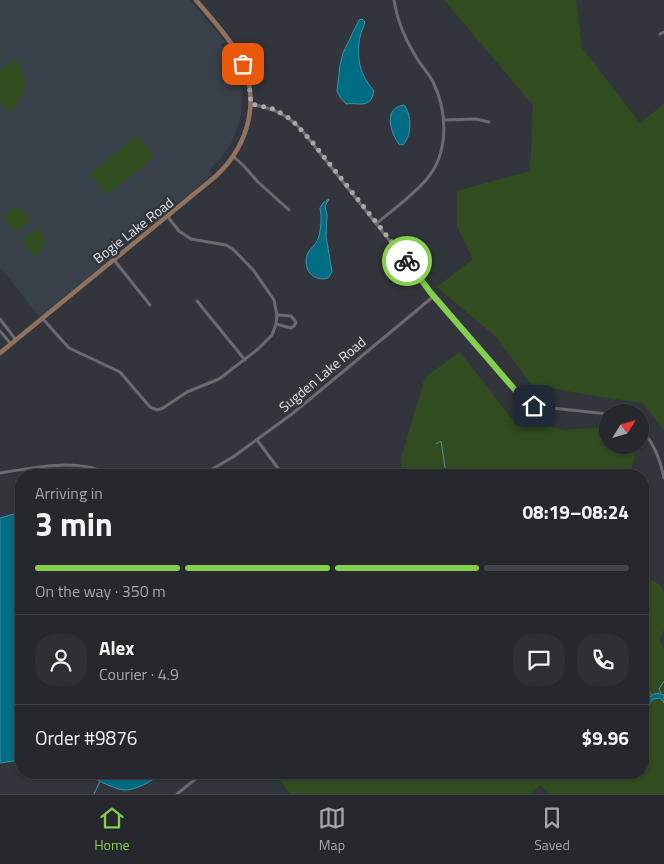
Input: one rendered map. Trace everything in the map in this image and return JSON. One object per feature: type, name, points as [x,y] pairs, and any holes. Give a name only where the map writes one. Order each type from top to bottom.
[{"type":"main road","name":"Bogie Lake Road","points":[[0,353],[168,217],[216,176],[234,157],[247,130],[251,104],[249,82],[240,58],[228,38],[196,0]]},
{"type":"street","points":[[377,223],[428,179],[437,161],[443,141],[445,120],[443,105],[433,81],[416,58],[402,32],[394,0]]},
{"type":"street","points":[[251,104],[282,113],[301,129],[434,296],[526,401],[534,406],[544,408],[599,413]]},
{"type":"street","points":[[445,120],[476,119],[489,122]]},
{"type":"street","points":[[234,157],[289,210]]},
{"type":"street","points":[[42,318],[69,348],[120,372],[150,407],[157,410],[188,392],[214,382],[245,360],[272,335],[277,315],[274,300],[248,264],[234,250],[226,244],[191,239],[179,231],[168,217]]},
{"type":"street","points":[[114,260],[150,305]]},
{"type":"street","name":"Sugden Lake Road","points":[[212,469],[233,457],[292,414],[434,296]]},
{"type":"street","points":[[197,301],[245,360]]},
{"type":"street","points":[[276,324],[291,328],[296,322],[291,316],[277,315]]},
{"type":"street","points":[[0,319],[16,340]]},
{"type":"street","points":[[0,331],[11,344]]},
{"type":"street","points":[[257,440],[279,469]]},
{"type":"street","points":[[649,440],[659,457],[664,478]]},
{"type":"street","points":[[34,469],[59,466],[91,467],[96,469]]},
{"type":"street","points":[[0,473],[15,471]]},
{"type":"street","points":[[177,794],[195,779]]},
{"type":"shaded area","points":[[0,0],[190,0],[225,42],[221,45],[235,68],[242,95],[241,114],[237,129],[231,144],[209,170],[212,175],[40,317],[0,267]]},
{"type":"green space","points":[[444,0],[576,0],[582,48],[640,123],[664,104],[664,430],[649,411],[649,404],[531,384],[496,337],[437,287],[473,259],[457,226],[457,191],[530,171],[533,105]]},
{"type":"green space","points":[[15,59],[20,66],[25,80],[23,94],[9,113],[0,102],[0,71]]},
{"type":"green space","points":[[137,135],[155,156],[107,195],[90,174]]},
{"type":"green space","points":[[17,208],[23,211],[30,220],[18,231],[14,231],[2,217]]},
{"type":"green space","points":[[37,228],[44,236],[45,243],[42,250],[33,256],[23,243],[23,239]]},
{"type":"green space","points":[[460,352],[510,417],[565,430],[599,428],[599,454],[635,454],[631,469],[401,469],[402,455],[425,377]]},
{"type":"green space","points":[[649,579],[660,585],[664,592],[664,630],[659,639],[664,650],[664,794],[548,794],[541,785],[530,794],[290,794],[280,779],[649,779]]},
{"type":"water","points":[[362,19],[365,22],[360,37],[360,66],[365,79],[374,91],[370,101],[367,103],[346,104],[337,91],[340,65],[343,53],[359,20]]},
{"type":"water","points":[[404,105],[410,119],[410,125],[408,136],[403,145],[399,144],[396,139],[390,121],[393,111],[397,107]]},
{"type":"water","points":[[329,199],[325,206],[327,215],[326,236],[332,272],[328,278],[323,279],[310,274],[306,260],[308,253],[319,236],[320,208]]},
{"type":"water","points":[[15,514],[15,761],[0,763],[0,518]]},
{"type":"water","points":[[657,693],[664,695],[664,703],[660,698],[653,699],[649,705],[650,697]]},
{"type":"water","points":[[96,779],[153,779],[128,790],[108,785]]},
{"type":"waterway","points":[[436,444],[441,441],[446,469]]},
{"type":"waterway","points":[[661,693],[659,689],[664,681]]},
{"type":"waterway","points":[[649,691],[652,695]]},
{"type":"waterway","points":[[94,794],[100,781]]},
{"type":"way so far","points":[[243,64],[249,82],[251,104],[274,109],[292,120],[301,129],[407,261]]},
{"type":"route","points":[[407,261],[431,293],[516,391],[534,406]]}]
